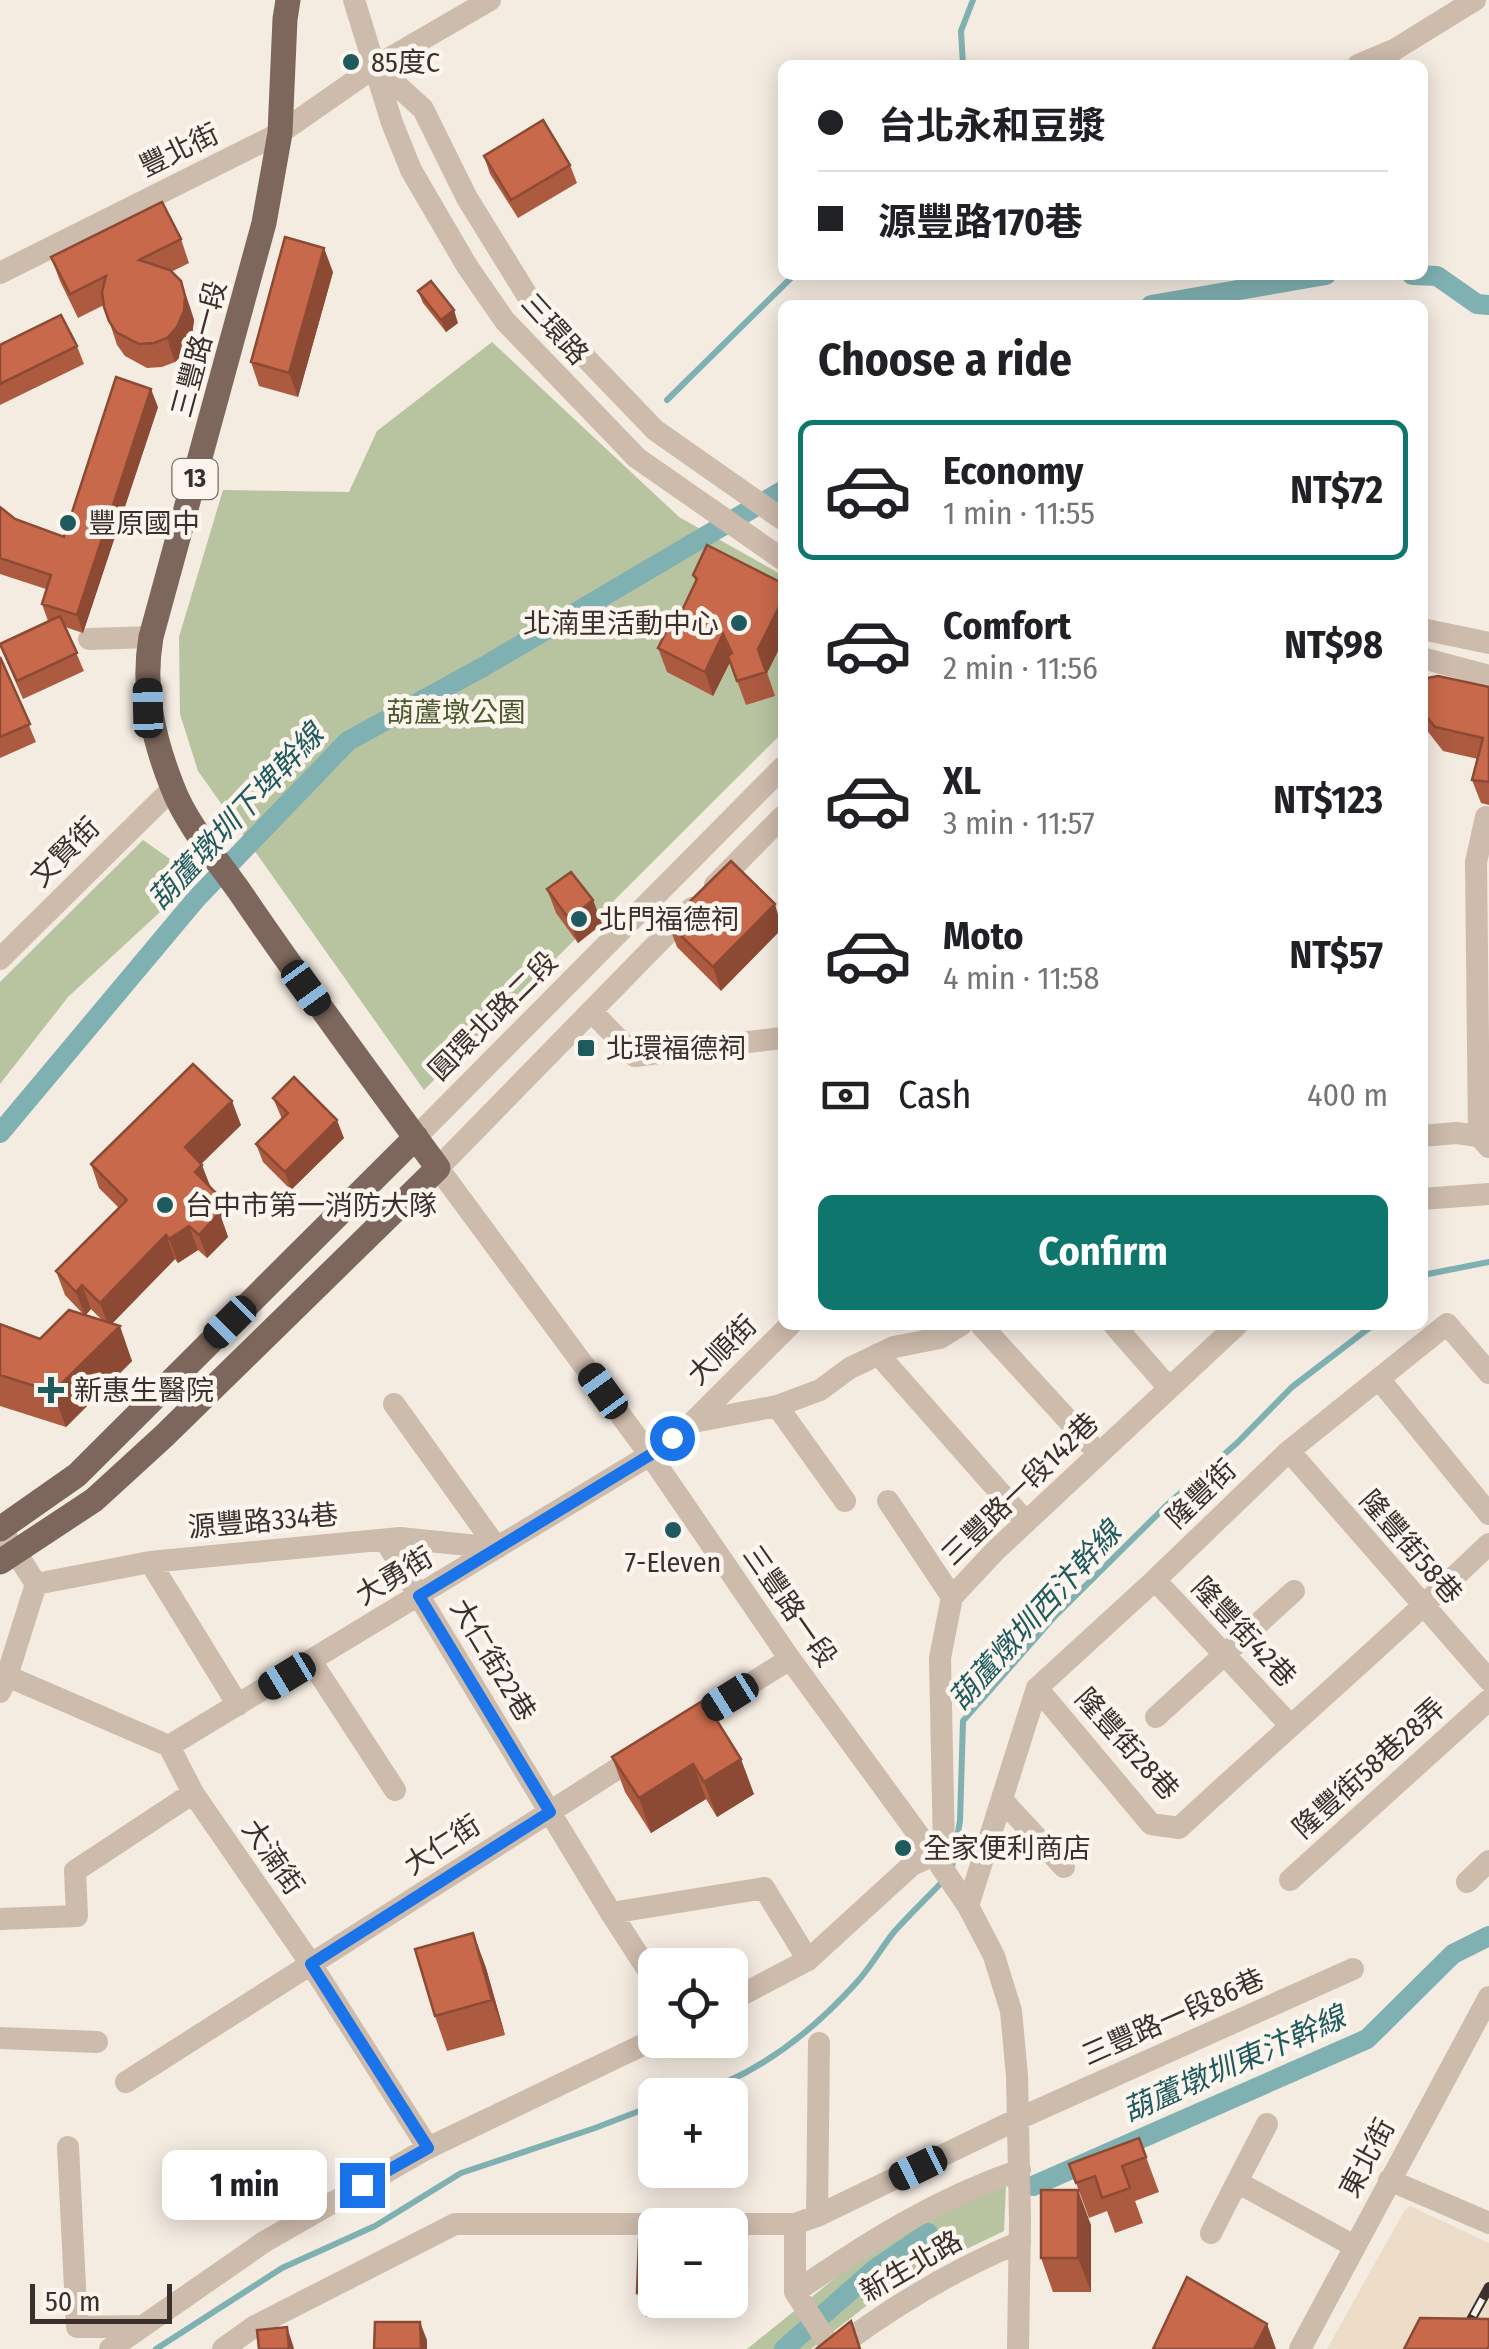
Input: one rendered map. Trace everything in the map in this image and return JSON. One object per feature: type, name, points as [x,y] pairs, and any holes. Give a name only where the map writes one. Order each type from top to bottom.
[{"type":"main road","name":"三豐路一段","points":[[288,0],[280,134],[264,223],[151,637],[148,708],[172,789],[190,820],[296,974],[438,1168]]},
{"type":"main road","points":[[0,1529],[78,1475],[416,1138]]},
{"type":"main road","points":[[8,1557],[94,1500],[438,1168]]},
{"type":"street","name":"三環路","points":[[354,0],[392,123],[411,170],[467,266],[505,321],[636,458],[778,555]]},
{"type":"street","name":"豐北街","points":[[0,273],[280,134],[376,66],[490,0]]},
{"type":"street","points":[[1370,60],[1394,50],[1475,0]]},
{"type":"street","name":"三環路","points":[[376,66],[424,109],[467,198],[530,300],[655,430],[778,516]]},
{"type":"street","points":[[505,321],[530,300]]},
{"type":"street","points":[[1428,657],[1431,630],[1489,643]]},
{"type":"street","points":[[89,639],[151,637]]},
{"type":"street","points":[[1428,666],[1489,676]]},
{"type":"street","name":"圓環北路二段","points":[[416,1138],[778,772]]},
{"type":"street","name":"文賢街","points":[[0,959],[172,789]]},
{"type":"street","points":[[1428,1135],[1456,1133],[1484,1141],[1476,862],[1486,817]]},
{"type":"street","points":[[438,1168],[778,820]]},
{"type":"street","points":[[591,1011],[635,1056],[778,1038]]},
{"type":"street","name":"三豐路一段","points":[[438,1168],[650,1455],[790,1659],[934,1856],[968,1906],[994,1956],[1010,2011],[1017,2076],[1018,2349]]},
{"type":"street","points":[[1428,1199],[1489,1194]]},
{"type":"street","name":"隆豐街","points":[[1037,1688],[1289,1451],[1447,1324],[1480,1346],[1489,1373]]},
{"type":"street","name":"大順街","points":[[650,1455],[694,1422],[785,1330]]},
{"type":"street","points":[[694,1422],[777,1406],[820,1390],[850,1368],[894,1347],[940,1338],[953,1330]]},
{"type":"street","points":[[986,1330],[1099,1454]]},
{"type":"street","points":[[1118,1330],[1169,1388]]},
{"type":"street","name":"三豐路一段142巷","points":[[934,1856],[944,1850],[940,1658],[952,1597],[995,1550],[1232,1330]]},
{"type":"street","points":[[878,1354],[1026,1522]]},
{"type":"street","points":[[1379,1379],[1489,1514]]},
{"type":"street","points":[[394,1404],[497,1548]]},
{"type":"street","points":[[777,1406],[845,1500]]},
{"type":"street","name":"隆豐街58巷","points":[[1289,1451],[1489,1680]]},
{"type":"street","name":"大勇街","points":[[169,1746],[650,1455]]},
{"type":"street","points":[[888,1500],[952,1597]]},
{"type":"street","points":[[0,1529],[8,1557],[36,1584],[4,1684],[169,1746]]},
{"type":"street","name":"源豐路334巷","points":[[36,1584],[150,1562],[400,1538],[497,1548]]},
{"type":"street","name":"大仁街22巷","points":[[386,1540],[638,1954]]},
{"type":"street","points":[[1290,1725],[1489,1544]]},
{"type":"street","points":[[150,1562],[238,1705]]},
{"type":"street","name":"隆豐街42巷","points":[[1155,1580],[1290,1725]]},
{"type":"street","points":[[1156,1717],[1294,1591]]},
{"type":"street","name":"大仁街","points":[[126,2082],[790,1659]]},
{"type":"street","points":[[311,1661],[396,1790]]},
{"type":"street","points":[[968,1906],[1037,1688]]},
{"type":"street","name":"隆豐街28巷","points":[[1037,1688],[1151,1824],[1179,1828],[1290,1725]]},
{"type":"street","name":"隆豐街58巷28弄","points":[[1290,1880],[1489,1700]]},
{"type":"street","name":"大湳街","points":[[169,1746],[193,1794],[311,1964],[428,2148]]},
{"type":"street","points":[[0,1919],[77,1916],[76,1871],[193,1794]]},
{"type":"street","points":[[1002,1800],[1064,1867]]},
{"type":"street","points":[[748,1992],[808,1960],[912,1865],[934,1856]]},
{"type":"street","points":[[1466,1882],[1489,1861]]},
{"type":"street","points":[[611,1912],[764,1888],[808,1960]]},
{"type":"street","name":"三豐路一段86巷","points":[[806,2220],[1018,2118],[1353,1969]]},
{"type":"street","name":"東北街","points":[[1300,2349],[1489,1997]]},
{"type":"street","points":[[0,2038],[97,2042]]},
{"type":"street","points":[[819,2044],[798,2295],[832,2347]]},
{"type":"street","points":[[110,2349],[264,2242],[428,2148],[638,2047]]},
{"type":"street","points":[[1210,2232],[1267,2124]]},
{"type":"street","points":[[68,2147],[76,2327],[144,2326]]},
{"type":"street","name":"新生北路","points":[[798,2295],[873,2239],[922,2211],[981,2183],[1020,2170]]},
{"type":"street","points":[[1389,2180],[1489,2223]]},
{"type":"street","points":[[1237,2182],[1354,2246]]},
{"type":"street","points":[[223,2349],[255,2326],[455,2224],[806,2220]]},
{"type":"street","name":"新生北路","points":[[832,2347],[922,2290],[1020,2242]]},
{"type":"green space","name":"葫蘆墩公園","points":[[492,342],[679,517],[778,573],[778,737],[424,1090],[198,771],[180,714],[179,637],[223,490],[349,492],[377,431]]},
{"type":"green space","points":[[143,840],[197,878],[68,997],[0,1084],[0,982]]},
{"type":"green space","points":[[1006,2186],[1004,2231],[927,2268],[870,2303],[811,2349],[747,2349],[875,2246],[978,2193]]},
{"type":"shaded area","points":[[1410,2206],[1489,2243],[1489,2337],[1420,2349],[1327,2349],[1406,2208]]},
{"type":"building","points":[[543,120],[570,165],[511,200],[484,156]]},
{"type":"building","points":[[162,202],[181,239],[139,260],[170,270],[181,281],[184,311],[167,338],[139,344],[116,332],[109,321],[102,292],[106,276],[70,294],[51,257]]},
{"type":"building","points":[[285,237],[324,248],[289,373],[251,362]]},
{"type":"building","points":[[431,281],[454,310],[441,320],[418,291]]},
{"type":"building","points":[[61,315],[77,346],[0,384],[0,345]]},
{"type":"building","points":[[116,377],[151,389],[77,615],[42,604],[51,575],[0,558],[0,507],[15,519],[64,537]]},
{"type":"building","name":"北湳里活動中心","points":[[707,545],[778,581],[778,609],[758,649],[766,672],[737,681],[728,656],[732,653],[723,634],[705,672],[658,648],[672,620],[677,621],[697,579],[693,575]]},
{"type":"building","points":[[60,616],[77,653],[17,681],[0,644]]},
{"type":"building","points":[[0,657],[30,724],[0,737]]},
{"type":"building","points":[[1438,676],[1489,687],[1489,782],[1472,780],[1483,738],[1435,727],[1428,718],[1428,678]]},
{"type":"building","points":[[731,861],[775,904],[713,967],[668,923]]},
{"type":"building","points":[[571,872],[593,900],[569,919],[547,889]]},
{"type":"building","name":"台中市第一消防大隊","points":[[193,1064],[232,1101],[185,1147],[202,1165],[195,1172],[215,1192],[210,1204],[219,1213],[199,1235],[189,1226],[169,1239],[166,1235],[100,1303],[82,1285],[76,1292],[56,1271],[127,1200],[91,1164]]},
{"type":"building","points":[[294,1077],[337,1120],[285,1172],[256,1144],[288,1113],[273,1098]]},
{"type":"building","points":[[69,1310],[120,1326],[53,1392],[0,1375],[0,1324],[40,1339]]},
{"type":"building","points":[[704,1700],[741,1759],[704,1782],[693,1764],[639,1798],[612,1757]]},
{"type":"building","points":[[473,1933],[492,2000],[435,2016],[415,1949]]},
{"type":"building","points":[[1139,2138],[1146,2157],[1122,2166],[1130,2188],[1102,2198],[1095,2176],[1076,2183],[1069,2164]]},
{"type":"building","points":[[1041,2190],[1078,2190],[1078,2258],[1041,2258]]},
{"type":"building","points":[[1187,2277],[1267,2324],[1254,2349],[1153,2349]]},
{"type":"building","points":[[1420,2318],[1489,2319],[1489,2346],[1404,2349]]},
{"type":"building","points":[[851,2321],[860,2349],[816,2349]]},
{"type":"building","points":[[375,2322],[420,2322],[421,2349],[374,2349]]},
{"type":"building","points":[[287,2327],[289,2349],[259,2349],[257,2330]]},
{"type":"waterway","points":[[963,60],[961,31],[973,0]]},
{"type":"waterway","name":"葫蘆墩圳下埤幹線","points":[[1428,276],[1437,276],[1477,304],[1489,305]]},
{"type":"waterway","points":[[667,400],[789,280]]},
{"type":"waterway","name":"葫蘆墩圳下埤幹線","points":[[1180,300],[1297,280]]},
{"type":"waterway","name":"葫蘆墩圳下埤幹線","points":[[0,1133],[196,899],[348,741],[483,667],[778,493]]},
{"type":"waterway","name":"葫蘆燉圳西汴幹線","points":[[1428,1274],[1489,1262]]},
{"type":"waterway","name":"葫蘆燉圳西汴幹線","points":[[951,1872],[960,1821],[963,1721],[1055,1616],[1168,1504],[1292,1387],[1366,1330]]},
{"type":"waterway","name":"葫蘆燉圳西汴幹線","points":[[734,2078],[782,2050],[821,2018],[943,1881]]},
{"type":"waterway","name":"葫蘆墩圳東汴幹線","points":[[1033,2186],[1367,2039],[1453,1954],[1489,1936]]},
{"type":"waterway","name":"葫蘆燉圳西汴幹線","points":[[156,2349],[282,2268],[375,2226],[461,2173],[638,2112]]},
{"type":"waterway","name":"葫蘆墩圳東汴幹線","points":[[784,2349],[875,2269],[928,2233]]},
{"type":"railway","points":[[1455,2349],[1489,2287]]},
{"type":"place","name":"85度C","points":[[351,62]]},
{"type":"place","name":"豐原國中","points":[[68,523]]},
{"type":"place","name":"北湳里活動中心","points":[[739,623]]},
{"type":"place","name":"北門福德祠","points":[[579,919]]},
{"type":"place","name":"北環福德祠","points":[[586,1048]]},
{"type":"place","name":"台中市第一消防大隊","points":[[165,1205]]},
{"type":"place","name":"新惠生醫院","points":[[51,1390]]},
{"type":"place","name":"7-Eleven","points":[[673,1530]]},
{"type":"place","name":"全家便利商店","points":[[903,1848]]},
{"type":"route","points":[[362,2185],[428,2148],[311,1964],[550,1812],[419,1596],[672,1438]]}]
